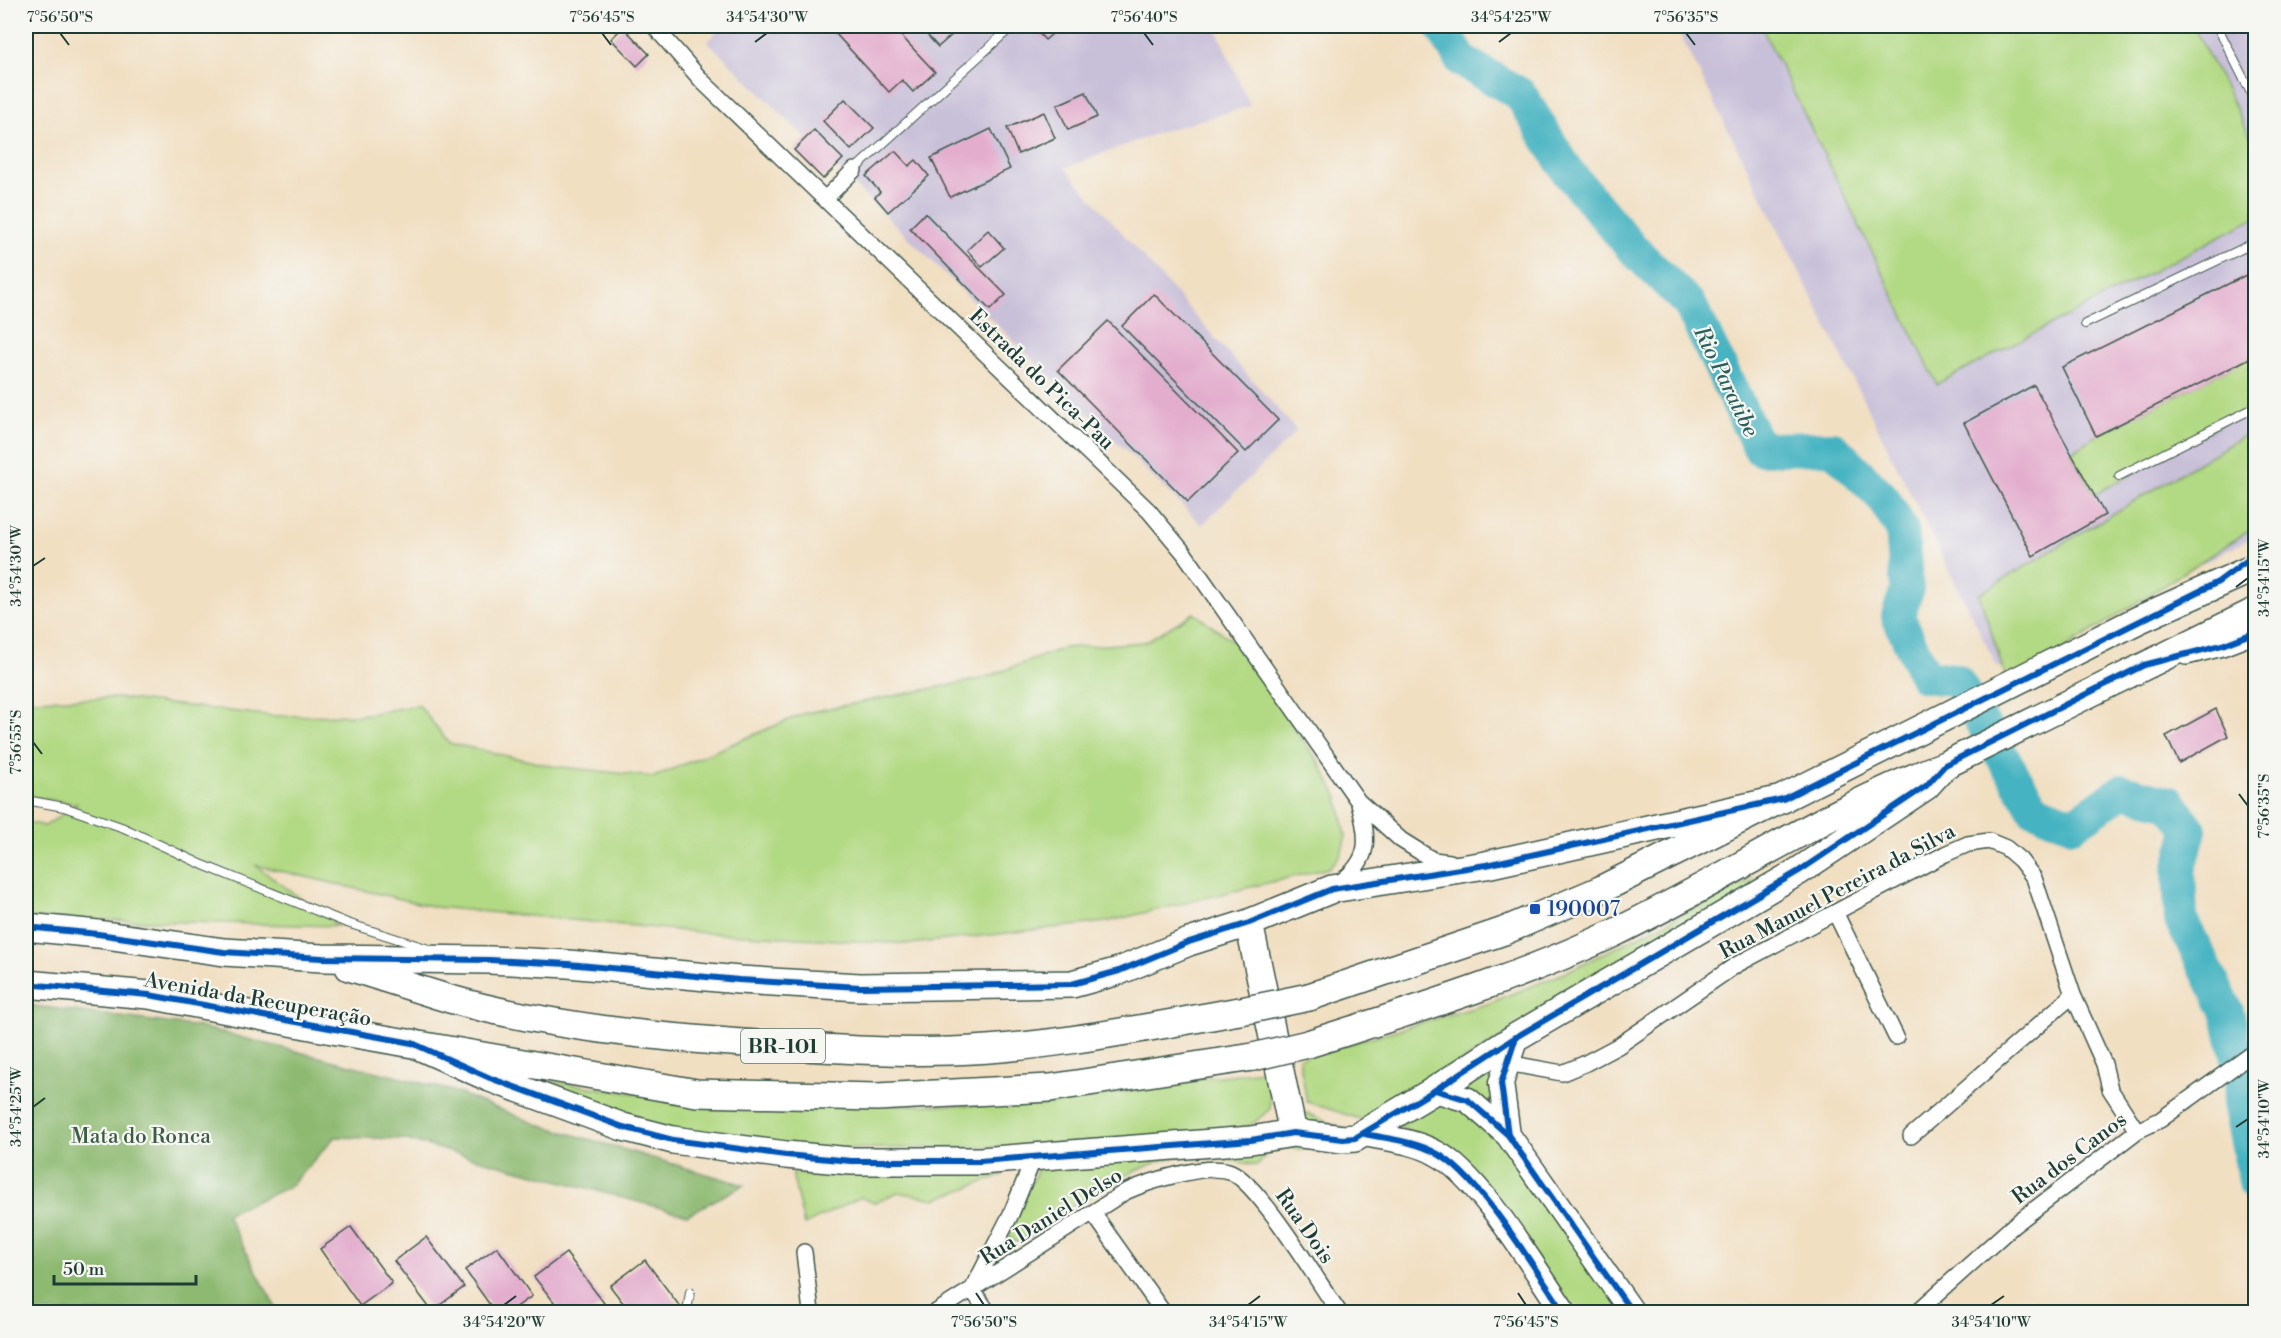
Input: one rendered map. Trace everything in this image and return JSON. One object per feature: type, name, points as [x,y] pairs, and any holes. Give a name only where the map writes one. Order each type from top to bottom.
[{"type":"highway","name":"BR-101","points":[[26,927],[98,934],[224,952],[322,958],[451,999],[539,1019],[616,1031],[843,1050],[952,1051],[1030,1044],[1251,1009],[1309,997],[1504,931],[1600,890],[2218,582],[2256,567]]},
{"type":"highway","name":"BR-101","points":[[412,1043],[698,1093],[865,1097],[1050,1088],[1253,1056],[1308,1044],[1481,989],[1612,934],[1867,798],[1945,765],[2256,611]]},
{"type":"highway","name":"BR-101","points":[[1435,1090],[1516,1036],[1799,871],[1926,786],[1945,765]]},
{"type":"highway","points":[[322,958],[490,960],[860,987],[1072,984],[1119,971],[1189,942],[1249,923],[1332,889],[1486,865],[1784,799]]},
{"type":"highway","points":[[1249,923],[1293,1133]]},
{"type":"highway","name":"Avenida da Recuperação","points":[[26,984],[149,995],[412,1043]]},
{"type":"highway","points":[[412,1043],[559,1105],[623,1127],[673,1140],[851,1161],[968,1161],[1251,1140],[1293,1133],[1343,1139],[1365,1134],[1435,1090]]},
{"type":"main road","points":[[2218,582],[2256,554]]},
{"type":"main road","points":[[2144,665],[2222,645],[2256,632]]},
{"type":"main road","points":[[1508,1135],[1501,1083],[1516,1036]]},
{"type":"main road","points":[[1435,1090],[1468,1100],[1508,1135],[1632,1312]]},
{"type":"main road","points":[[1365,1134],[1423,1147],[1452,1163],[1478,1191],[1564,1312]]},
{"type":"street","name":"Estrada do Pica-Pau","points":[[654,26],[703,82],[1149,511],[1184,553],[1358,801],[1388,831],[1433,860],[1486,865]]},
{"type":"street","points":[[825,200],[854,170]]},
{"type":"street","name":"Estrada do Pica-Pau","points":[[1332,889],[1354,873],[1364,850],[1367,832],[1358,801]]},
{"type":"street","name":"Rua Manuel Pereira da Silva","points":[[1507,1063],[1562,1073],[1584,1064],[1618,1046],[1736,965],[1836,914],[1945,854],[1968,844],[1989,841],[2006,848],[2020,860],[2034,878],[2073,995],[2104,1064],[2110,1089],[2137,1131]]},
{"type":"street","points":[[1836,914],[1896,1038]]},
{"type":"street","points":[[1911,1136],[2073,995]]},
{"type":"street","name":"Rua dos Canos","points":[[1917,1312],[2014,1226],[2137,1131],[2160,1120],[2251,1054]]},
{"type":"street","points":[[988,1312],[972,1290],[1011,1214],[1035,1155]]},
{"type":"street","name":"Rua Daniel Delso","points":[[936,1312],[1125,1192],[1154,1179],[1202,1171],[1230,1171]]},
{"type":"street","name":"Rua Dois","points":[[1230,1171],[1253,1188],[1339,1312]]},
{"type":"street","points":[[1093,1213],[1163,1312]]},
{"type":"street","points":[[804,1252],[811,1312]]},
{"type":"lane","points":[[2217,26],[2256,103]]},
{"type":"lane","points":[[854,170],[1007,31]]},
{"type":"lane","points":[[2085,324],[2256,242]]},
{"type":"lane","points":[[2119,476],[2256,407]]},
{"type":"lane","points":[[26,800],[64,807],[124,828],[202,865],[347,923],[443,953],[490,960]]},
{"type":"lane","points":[[687,1312],[690,1292]]},
{"type":"shaded area","points":[[720,26],[1215,26],[1250,106],[1163,131],[1065,168],[1297,431],[1202,525],[708,42]]},
{"type":"shaded area","points":[[1676,26],[2255,26],[2255,536],[1998,668]]},
{"type":"green space","points":[[1761,26],[2193,26],[2255,145],[2255,218],[1937,384]]},
{"type":"green space","points":[[2255,355],[2255,405],[2094,495],[2071,452],[2096,436]]},
{"type":"green space","points":[[2255,429],[2255,527],[2008,685],[1979,594]]},
{"type":"green space","points":[[1194,613],[1233,641],[1320,764],[1338,798],[1346,836],[1341,854],[1329,868],[1106,922],[910,944],[708,933],[435,907],[255,865],[338,926],[26,918],[26,822],[45,826],[77,804],[26,796],[26,700],[118,698],[273,716],[361,715],[419,705],[449,743],[552,766],[654,777],[805,713],[981,679],[1064,648],[1145,642]]},
{"type":"green space","points":[[1844,835],[1363,1120],[1307,1102],[1299,1058],[1487,1004],[1562,974]]},
{"type":"green space","name":"Mata do Ronca","points":[[26,1005],[200,1027],[453,1091],[537,1124],[744,1185],[687,1215],[403,1139],[335,1137],[289,1187],[226,1214],[278,1312],[26,1312]]},
{"type":"green space","points":[[1493,1060],[1511,1148],[1626,1312],[1570,1312],[1453,1147],[1398,1127]]},
{"type":"green space","points":[[1270,1070],[1270,1109],[1251,1125],[1229,1133],[1016,1147],[805,1149],[668,1133],[506,1075],[639,1094],[906,1105],[1045,1105],[1196,1079]]},
{"type":"green space","points":[[1301,1111],[1345,1129],[1345,1146],[1300,1149],[1273,1147],[1258,1165],[1194,1156],[1165,1160],[1143,1167],[1121,1178],[1017,1243],[1009,1238],[1010,1229],[1040,1164],[1262,1147]]},
{"type":"green space","points":[[935,1171],[1003,1175],[936,1199],[898,1192],[874,1203],[861,1197],[804,1225],[792,1173],[878,1175]]},
{"type":"building","points":[[843,26],[892,26],[935,72],[913,92],[902,80],[889,92],[835,33]]},
{"type":"building","points":[[919,26],[962,26],[938,47]]},
{"type":"building","points":[[1032,26],[1057,26],[1059,28],[1045,40]]},
{"type":"building","points":[[2256,26],[2256,43],[2248,27]]},
{"type":"building","points":[[623,27],[649,54],[637,66],[611,39]]},
{"type":"building","points":[[1086,92],[1097,117],[1068,130],[1057,105]]},
{"type":"building","points":[[845,99],[874,128],[851,150],[823,121]]},
{"type":"building","points":[[1044,112],[1055,138],[1018,154],[1007,128]]},
{"type":"building","points":[[991,129],[1010,169],[950,197],[931,158]]},
{"type":"building","points":[[814,130],[843,159],[823,179],[794,150]]},
{"type":"building","points":[[895,151],[909,166],[916,160],[929,176],[888,212],[875,197],[880,192],[866,176]]},
{"type":"building","points":[[925,213],[1006,295],[990,310],[910,228]]},
{"type":"building","points":[[988,230],[1004,248],[982,267],[967,250]]},
{"type":"building","points":[[2256,270],[2256,355],[2096,436],[2062,367]]},
{"type":"building","points":[[1154,294],[1278,420],[1246,452],[1122,326]]},
{"type":"building","points":[[1108,321],[1238,453],[1188,502],[1058,370]]},
{"type":"building","points":[[2034,385],[2105,515],[2033,556],[1964,423]]},
{"type":"building","points":[[2216,709],[2228,736],[2179,763],[2166,736]]},
{"type":"building","points":[[351,1227],[392,1283],[360,1306],[320,1249]]},
{"type":"building","points":[[426,1237],[464,1287],[432,1311],[394,1261]]},
{"type":"building","points":[[497,1247],[532,1296],[509,1312],[495,1312],[465,1270]]},
{"type":"building","points":[[566,1253],[604,1303],[592,1312],[562,1312],[534,1277]]},
{"type":"building","points":[[645,1260],[681,1308],[674,1312],[630,1312],[610,1286]]},
{"type":"waterway","name":"Rio Paratibe","points":[[1441,26],[1462,61],[1520,94],[1568,172],[1631,247],[1690,305],[1760,449],[1833,448],[1883,498],[1902,530],[1907,589],[1898,616],[1925,676],[1956,680],[2034,809],[2073,825],[2122,791],[2170,803],[2190,830],[2179,871],[2181,920],[2227,1011],[2243,1080],[2239,1103],[2256,1185]]},
{"type":"cycle path","points":[[26,927],[98,934],[224,952],[322,958],[490,960],[568,964],[739,980],[860,987],[1072,984],[1119,971],[1189,942],[1249,923],[1332,889],[1486,865],[1783,799],[2218,582],[2256,554]]},
{"type":"cycle path","points":[[26,984],[149,995],[412,1043],[490,1078],[623,1127],[673,1140],[786,1155],[851,1161],[980,1161],[1251,1140],[1293,1133],[1343,1139],[1355,1138],[1435,1090],[1516,1037],[1799,871],[1926,786],[1945,765],[2144,665],[2222,645],[2256,632]]},
{"type":"cycle path","points":[[1508,1135],[1501,1083],[1516,1037]]},
{"type":"cycle path","points":[[1435,1090],[1468,1100],[1508,1135],[1632,1312]]},
{"type":"cycle path","points":[[1365,1134],[1419,1146],[1453,1164],[1488,1202],[1564,1312]]},
{"type":"place","name":"190007","points":[[1535,909]]}]
